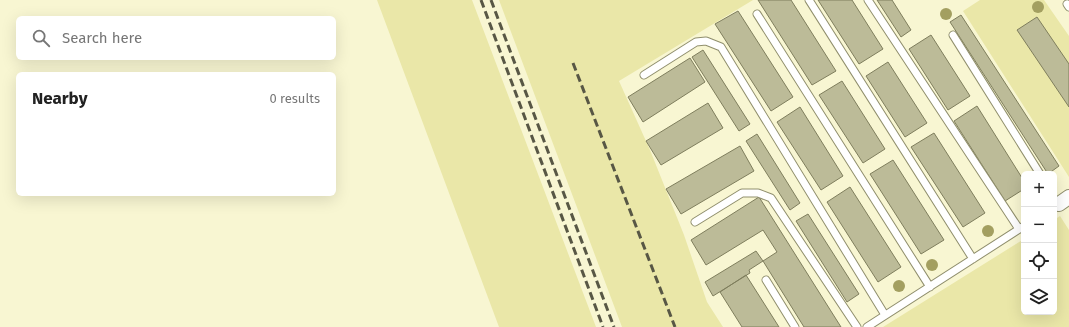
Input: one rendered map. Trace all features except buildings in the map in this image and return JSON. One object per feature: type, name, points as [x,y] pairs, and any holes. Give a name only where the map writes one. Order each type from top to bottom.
[{"type":"lane","points":[[809,0],[973,259]]},
{"type":"lane","points":[[868,0],[1021,227]]},
{"type":"lane","points":[[757,14],[930,286]]},
{"type":"lane","points":[[953,35],[1038,171]]},
{"type":"lane","points":[[644,75],[696,42],[706,41],[721,47],[885,315]]},
{"type":"lane","points":[[695,222],[742,193],[758,193],[771,198],[857,327]]},
{"type":"lane","points":[[867,327],[1021,229]]},
{"type":"lane","points":[[766,280],[795,327]]},
{"type":"shaded area","points":[[377,0],[472,0],[596,327],[499,327]]},
{"type":"shaded area","points":[[499,0],[753,0],[619,81],[650,150],[684,235],[707,302],[723,327],[622,327]]},
{"type":"shaded area","points":[[980,0],[1044,0],[1069,36],[1069,177],[963,11]]},
{"type":"shaded area","points":[[1060,216],[1069,230],[1069,327],[883,327],[1021,241],[1021,315],[1057,315],[1057,218]]},
{"type":"railway","points":[[481,0],[603,327]]},
{"type":"railway","points":[[491,0],[614,327]]},
{"type":"railway","points":[[573,63],[675,327]]}]
